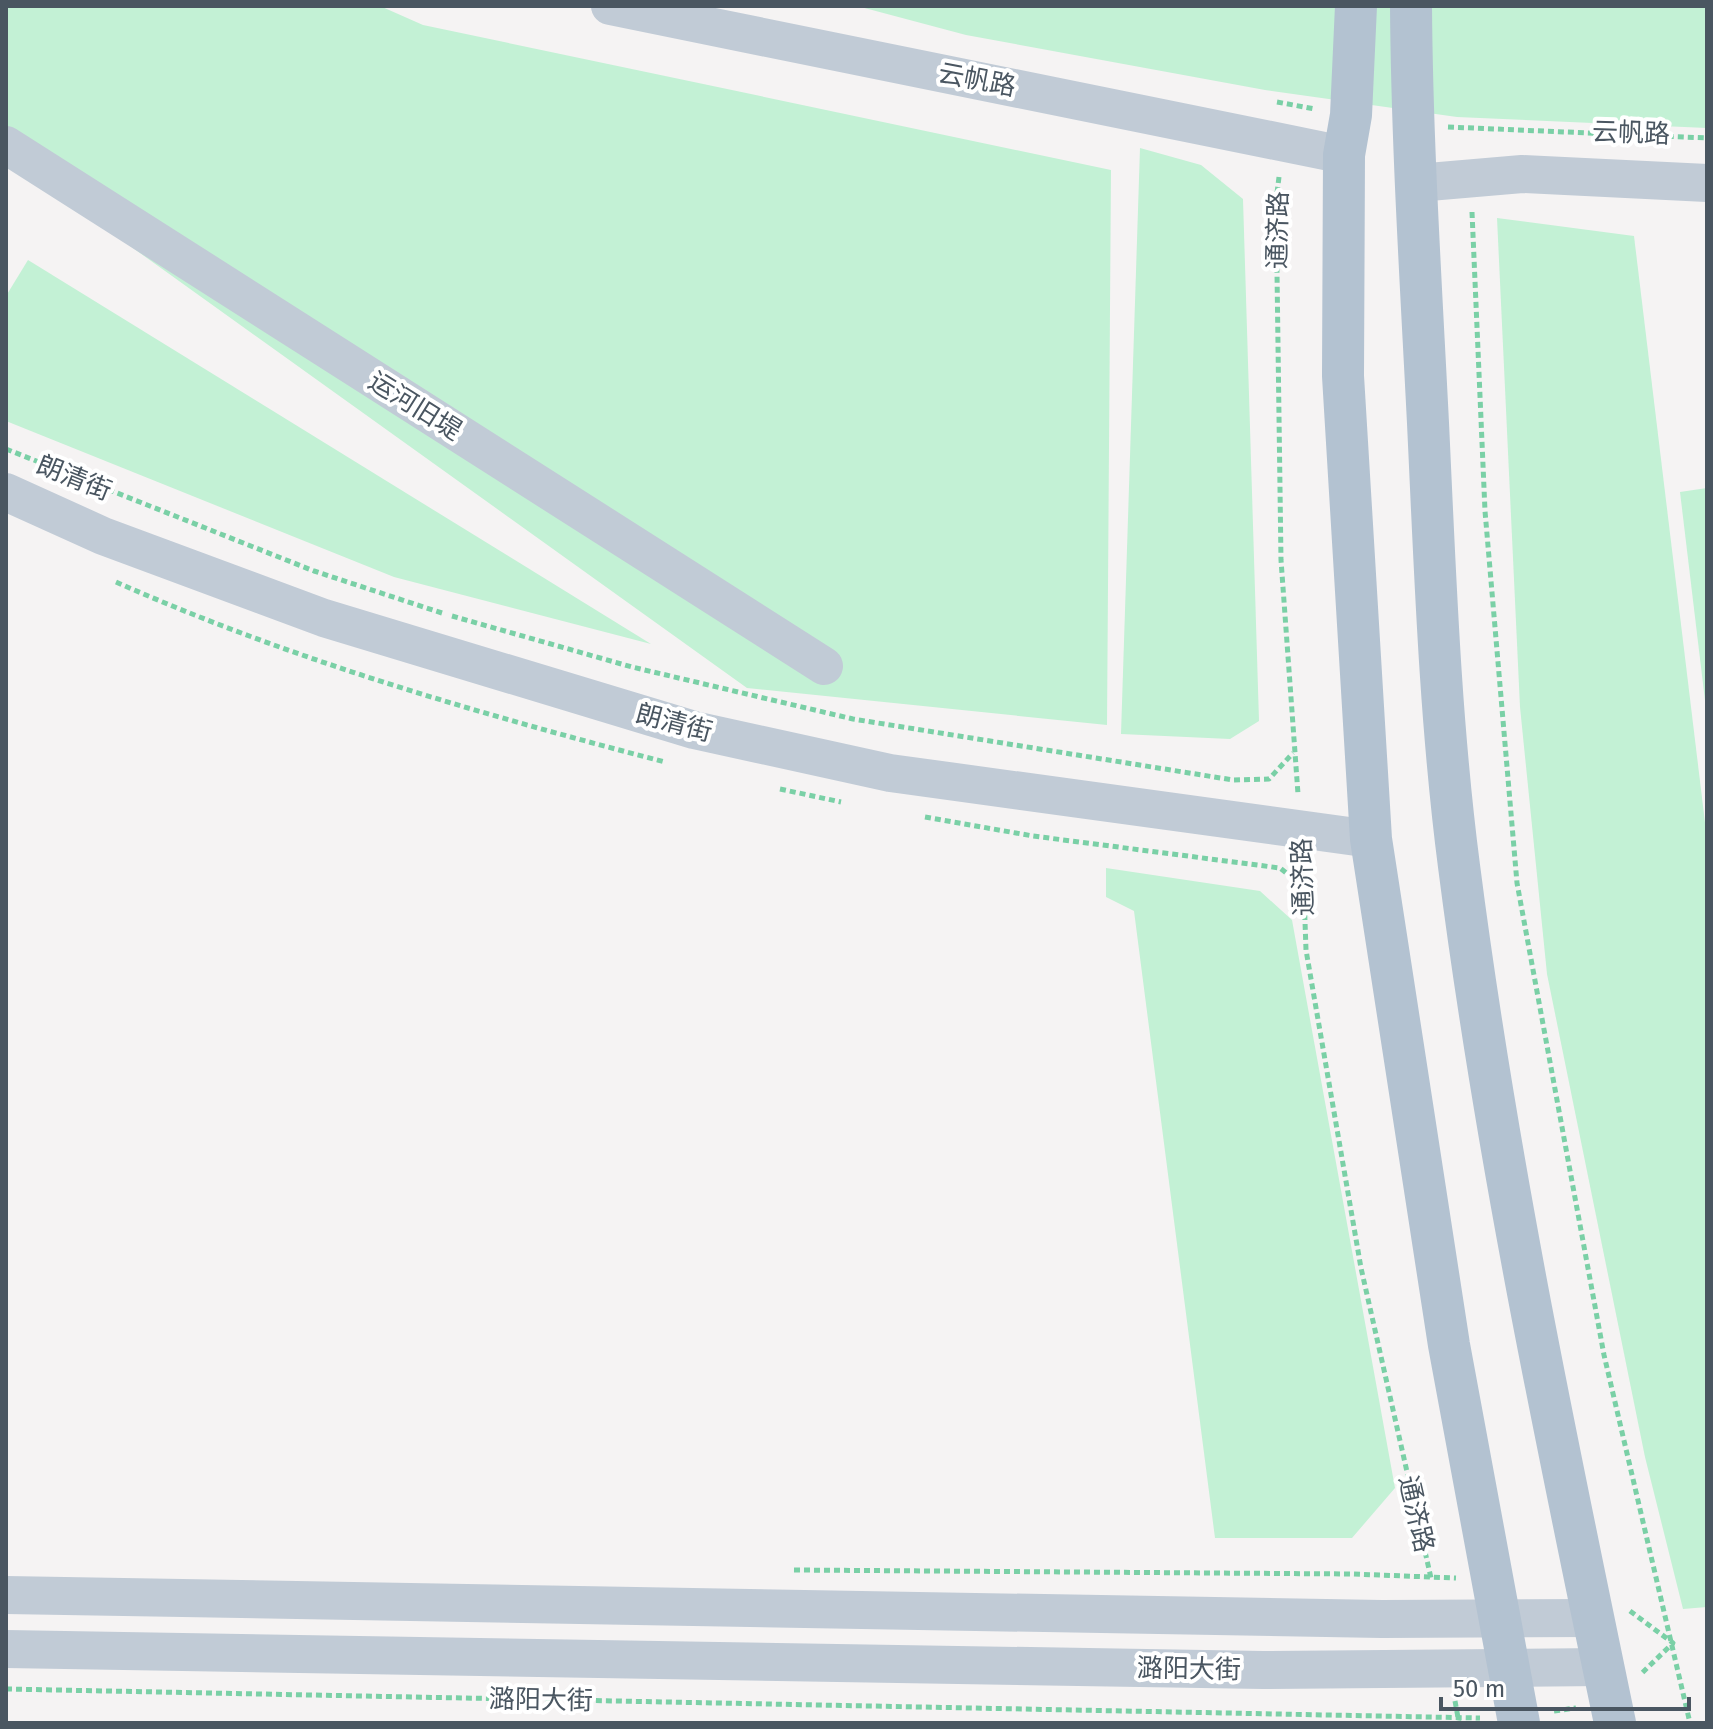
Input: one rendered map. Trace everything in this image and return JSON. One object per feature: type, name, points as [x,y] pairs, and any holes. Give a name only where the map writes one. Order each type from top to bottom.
[{"type":"main road","points":[[1356,22],[1351,115],[1344,155],[1343,376],[1371,839],[1446,1330],[1518,1719]]},
{"type":"main road","points":[[1412,26],[1436,123],[1417,183],[1437,617],[1459,864],[1521,1261],[1610,1698]]},
{"type":"street","name":"云帆路","points":[[610,6],[1344,155]]},
{"type":"street","name":"运河旧堤","points":[[6,145],[824,666]]},
{"type":"street","name":"云帆路","points":[[1417,183],[1522,174],[1707,183]]},
{"type":"street","name":"朗清街","points":[[6,492],[103,536],[324,618],[694,730],[890,773],[1371,839]]},
{"type":"street","name":"潞阳大街","points":[[6,1595],[573,1607],[1594,1618]]},
{"type":"street","name":"潞阳大街","points":[[6,1649],[509,1660],[1508,1669],[1610,1698]]},
{"type":"path","name":"通济路","points":[[1315,96],[1284,143],[1276,201],[1280,498],[1293,752],[1302,831],[1306,950],[1361,1268],[1440,1618]]},
{"type":"path","name":"云帆路","points":[[1436,123],[1707,138]]},
{"type":"path","points":[[1436,123],[1469,179],[1475,243],[1485,511],[1517,883],[1604,1355],[1690,1723]]},
{"type":"path","name":"朗清街","points":[[6,449],[314,571],[445,614],[747,695],[853,719],[1233,780],[1269,779],[1293,752]]},
{"type":"path","points":[[1610,1698],[1673,1643]]},
{"type":"path","points":[[1451,1669],[1458,1722]]},
{"type":"path","name":"潞阳大街","points":[[6,1689],[1458,1722],[1518,1719],[1610,1698]]},
{"type":"green space","points":[[6,6],[380,6],[423,25],[1111,170],[1107,725],[747,688],[6,157]]},
{"type":"green space","points":[[857,6],[1707,6],[1707,128],[1457,117],[1265,90],[966,35]]},
{"type":"green space","points":[[1140,148],[1201,165],[1243,199],[1259,721],[1230,739],[1121,734]]},
{"type":"green space","points":[[1497,218],[1634,236],[1707,839],[1707,1607],[1683,1609],[1645,1457],[1547,974],[1520,707]]},
{"type":"green space","points":[[28,260],[651,644],[394,577],[6,421],[6,296]]},
{"type":"green space","points":[[1707,488],[1707,717],[1680,492]]},
{"type":"green space","points":[[1106,868],[1260,891],[1292,920],[1395,1488],[1352,1538],[1215,1538],[1134,911],[1106,897]]}]
